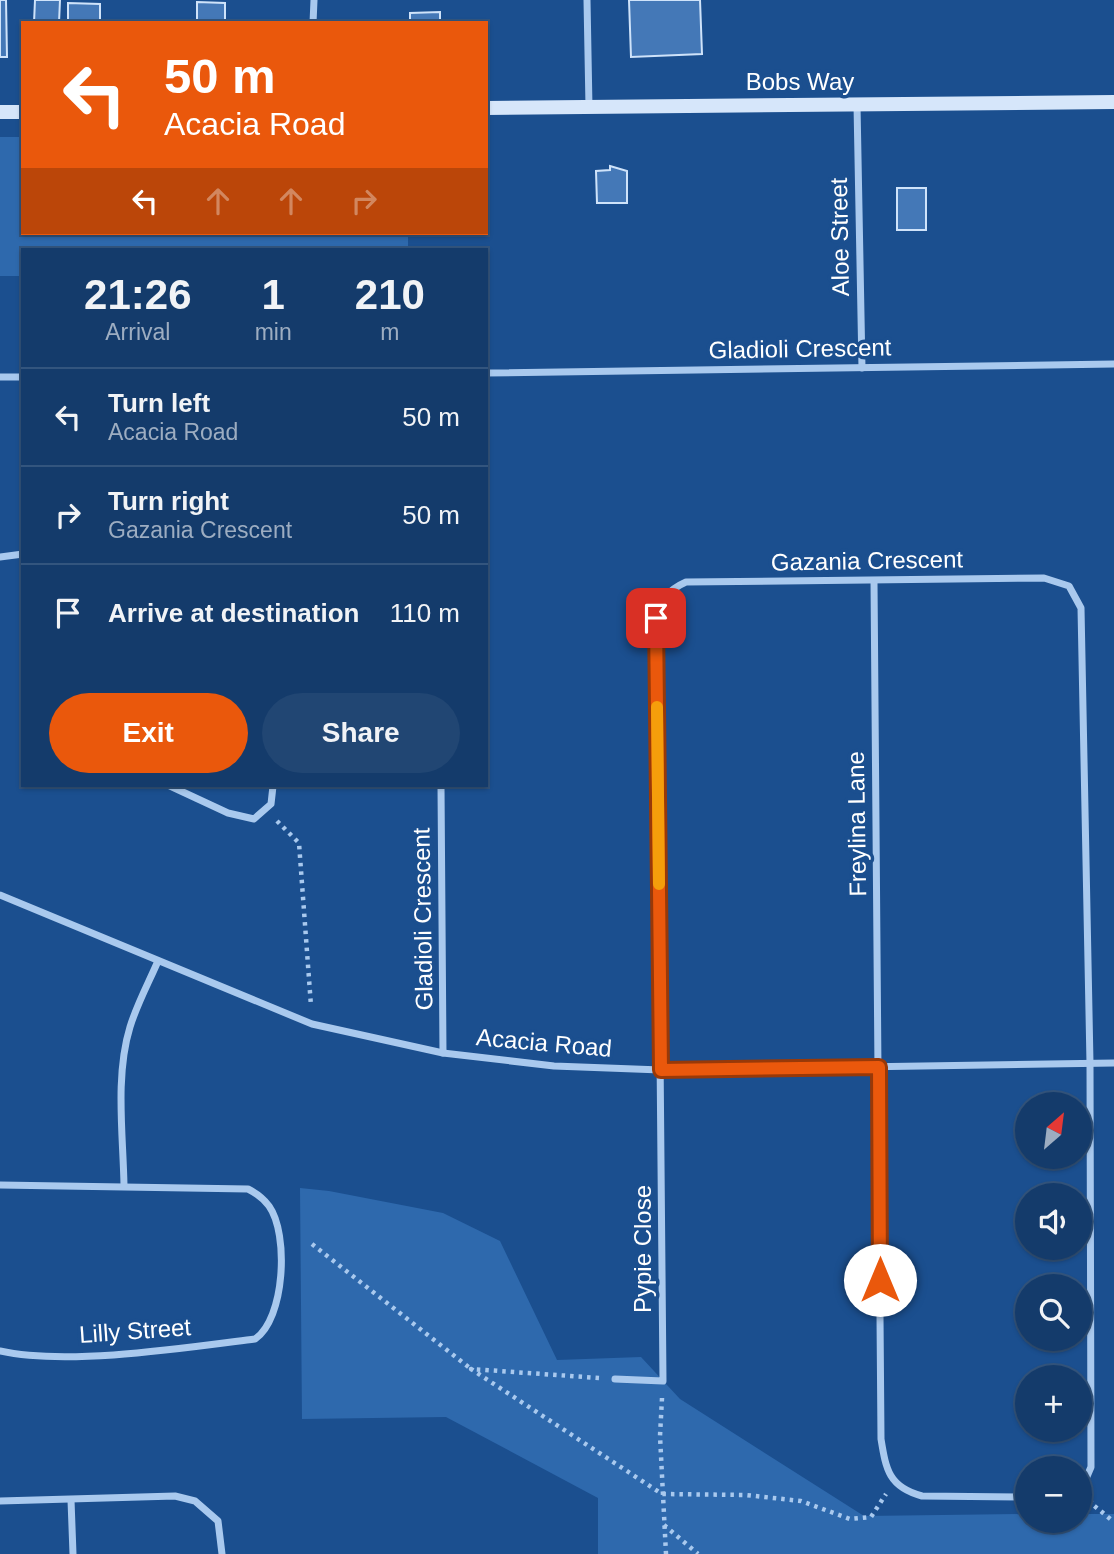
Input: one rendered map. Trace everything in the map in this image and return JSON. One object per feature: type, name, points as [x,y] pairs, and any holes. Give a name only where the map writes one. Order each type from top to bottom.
[{"type":"street","points":[[313,21],[314,0]]},
{"type":"street","points":[[587,0],[589,107]]},
{"type":"street","name":"Bobs Way","points":[[488,108],[1114,102]]},
{"type":"street","name":"Aloe Street","points":[[857,105],[862,368]]},
{"type":"street","points":[[0,112],[21,112]]},
{"type":"street","name":"Gladioli Crescent","points":[[488,373],[1114,363]]},
{"type":"street","points":[[0,377],[21,377]]},
{"type":"street","points":[[0,557],[21,554]]},
{"type":"street","name":"Gazania Crescent","points":[[661,1070],[656,618],[661,601],[673,588],[686,582],[1044,578],[1069,586],[1081,608],[1090,1063],[1091,1456]]},
{"type":"street","name":"Freylina Lane","points":[[874,581],[881,1439],[885,1465],[894,1482]]},
{"type":"street","points":[[172,787],[201,802],[254,819],[266,810],[273,798],[273,787]]},
{"type":"street","name":"Gladioli Crescent","points":[[441,787],[443,1053]]},
{"type":"street","name":"Acacia Road","points":[[0,895],[312,1024],[443,1053],[554,1066],[661,1070],[1114,1063]]},
{"type":"street","points":[[0,1185],[124,1185],[122,1080],[125,1048],[131,1025],[158,961]]},
{"type":"street","name":"Pypie Close","points":[[661,1070],[663,1381]]},
{"type":"street","name":"Lilly Street","points":[[0,1351],[20,1356],[119,1353],[255,1339],[268,1328],[280,1295],[280,1256],[275,1221],[270,1208],[259,1195],[248,1189],[226,1186],[124,1185]]},
{"type":"street","points":[[615,1379],[663,1381]]},
{"type":"street","points":[[894,1482],[906,1492],[922,1496],[1015,1497]]},
{"type":"street","points":[[0,1501],[174,1496],[195,1502],[218,1521],[222,1554]]},
{"type":"street","points":[[71,1500],[73,1554]]},
{"type":"path","points":[[266,810],[299,843],[312,1024]]},
{"type":"path","points":[[312,1244],[471,1369],[662,1494],[746,1495],[801,1501],[850,1519],[871,1517],[894,1482]]},
{"type":"path","points":[[471,1369],[615,1379]]},
{"type":"path","points":[[663,1381],[660,1436],[666,1554]]},
{"type":"path","points":[[1092,1505],[1114,1522]]},
{"type":"path","points":[[663,1525],[698,1554]]},
{"type":"shaded area","points":[[0,137],[21,137],[21,235],[408,235],[408,248],[21,248],[21,276],[0,276]]},
{"type":"shaded area","points":[[300,1188],[443,1213],[500,1241],[557,1360],[641,1357],[680,1399],[864,1516],[1015,1514],[1015,1533],[1092,1533],[1092,1514],[1114,1514],[1114,1554],[598,1554],[598,1498],[446,1417],[302,1419]]},
{"type":"building","points":[[0,0],[6,0],[7,57],[0,57]]},
{"type":"building","points":[[35,0],[60,0],[59,21],[34,21]]},
{"type":"building","points":[[629,0],[700,0],[702,54],[631,57]]},
{"type":"building","points":[[197,2],[225,3],[225,21],[197,21]]},
{"type":"building","points":[[68,3],[100,4],[100,21],[68,21]]},
{"type":"building","points":[[440,12],[440,21],[410,21],[410,13]]},
{"type":"building","points":[[610,166],[627,171],[627,203],[597,203],[596,171],[610,170]]},
{"type":"building","points":[[897,188],[926,188],[926,230],[897,230]]},
{"type":"slow traffic","points":[[657,707],[659,884]]},
{"type":"route","points":[[656,618],[661,1070],[879,1067],[880,1280]]}]
